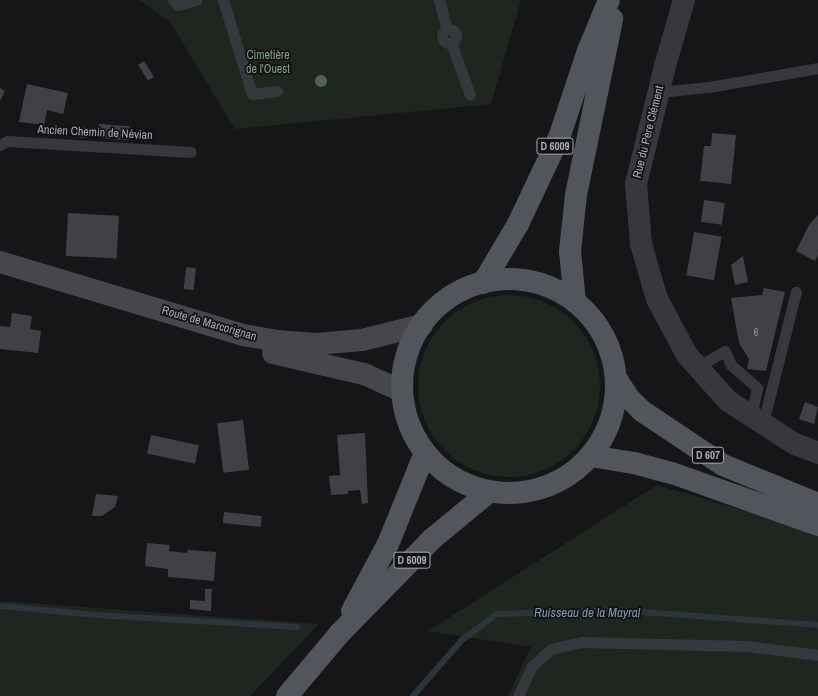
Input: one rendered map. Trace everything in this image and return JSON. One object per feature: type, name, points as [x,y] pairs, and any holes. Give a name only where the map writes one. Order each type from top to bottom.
[{"type":"main road","name":"D 6009","points":[[483,283],[518,224],[560,135],[588,51],[609,0]]},
{"type":"main road","name":"D 6009","points":[[575,302],[570,251],[576,195],[616,0]]},
{"type":"main road","name":"Route de Marcorignan","points":[[0,262],[243,335],[276,341],[316,344],[362,340],[422,325]]},
{"type":"main road","name":"Route de Marcorignan","points":[[0,273],[242,347],[327,364],[364,374],[402,391]]},
{"type":"main road","points":[[517,280],[540,284],[575,302],[600,329],[611,353],[616,378],[613,414],[605,435],[591,456],[575,471],[552,485],[523,493],[489,492],[455,479],[425,453],[410,426],[402,391],[405,362],[411,343],[422,325],[445,301],[483,283],[517,280]]},
{"type":"main road","name":"D 607","points":[[616,378],[629,398],[642,411],[723,464],[818,504]]},
{"type":"main road","name":"D 6009","points":[[340,633],[388,544],[425,453]]},
{"type":"main road","name":"D 607","points":[[591,456],[634,463],[672,473],[818,524]]},
{"type":"main road","name":"D 6009","points":[[287,696],[340,633],[432,539],[459,514],[489,492]]},
{"type":"street","name":"Rue du Père Clément","points":[[684,0],[658,92],[636,184],[641,244],[657,298],[687,355],[697,367],[728,401],[795,444],[818,453]]},
{"type":"lane","points":[[173,0],[178,5],[196,0]]},
{"type":"lane","points":[[223,0],[252,94],[277,90]]},
{"type":"lane","points":[[439,0],[447,29],[442,36],[447,43],[451,43],[470,95]]},
{"type":"lane","points":[[658,92],[710,87],[818,68]]},
{"type":"lane","name":"Ancien Chemin de Névian","points":[[0,145],[7,141],[191,152]]},
{"type":"lane","points":[[754,418],[766,411],[796,292]]},
{"type":"lane","points":[[697,367],[725,351],[731,365],[757,388],[754,418]]},
{"type":"lane","points":[[518,696],[532,666],[551,649],[581,642],[746,646],[818,655]]},
{"type":"green space","name":"Cimetière de l'Ouest","points":[[140,0],[521,0],[491,104],[235,129],[170,22]]},
{"type":"green space","points":[[509,295],[527,297],[544,302],[560,310],[579,328],[585,335],[593,351],[598,368],[600,386],[598,404],[593,421],[585,437],[567,456],[560,462],[544,470],[527,475],[509,477],[491,475],[474,470],[458,462],[439,444],[433,437],[425,421],[420,404],[418,386],[420,368],[425,351],[433,335],[451,316],[458,310],[474,302],[491,297]]},
{"type":"green space","points":[[657,485],[818,533],[818,696],[508,696],[531,647],[428,631]]},
{"type":"green space","points":[[0,601],[319,624],[250,696],[0,696]]},
{"type":"building","points":[[144,61],[154,77],[148,81],[138,65]]},
{"type":"building","points":[[27,84],[68,93],[63,114],[47,110],[44,125],[19,122]]},
{"type":"building","points":[[0,88],[5,91],[0,101]]},
{"type":"building","points":[[99,124],[130,126],[129,140],[98,138]]},
{"type":"building","points":[[82,127],[90,129],[87,138],[79,138]]},
{"type":"building","points":[[712,133],[736,135],[731,184],[700,181],[704,146],[711,146]]},
{"type":"building","points":[[704,200],[725,203],[722,225],[701,222]]},
{"type":"building","points":[[68,213],[119,216],[117,259],[66,256]]},
{"type":"building","points":[[818,215],[818,255],[815,261],[796,251],[809,225]]},
{"type":"building","points":[[694,232],[722,237],[714,280],[686,275]]},
{"type":"building","points":[[743,256],[748,282],[735,285],[731,265]]},
{"type":"building","points":[[186,267],[196,268],[194,290],[184,289]]},
{"type":"building","points":[[764,288],[785,292],[766,371],[747,369],[749,359],[739,343],[731,298],[762,295]]},
{"type":"building","points":[[12,313],[32,316],[30,329],[41,331],[38,353],[0,349],[0,326],[10,327]]},
{"type":"building","points":[[805,402],[818,407],[814,424],[799,419]]},
{"type":"building","points":[[243,420],[249,470],[223,473],[217,423]]},
{"type":"building","points":[[365,433],[368,503],[362,504],[360,490],[348,491],[348,494],[331,495],[329,476],[340,475],[337,435]]},
{"type":"building","points":[[151,435],[199,445],[195,464],[147,454]]},
{"type":"building","points":[[96,494],[118,496],[115,507],[102,516],[92,516]]},
{"type":"building","points":[[224,512],[262,516],[261,527],[223,523]]},
{"type":"building","points":[[147,543],[170,545],[169,551],[187,553],[188,550],[216,552],[214,581],[168,577],[168,569],[145,566]]},
{"type":"building","points":[[205,589],[212,589],[211,611],[190,609],[190,600],[205,601]]},
{"type":"waterway","points":[[0,606],[96,615],[297,627]]},
{"type":"waterway","name":"Ruisseau de la Mayral","points":[[413,696],[462,640],[497,614],[615,610],[818,625]]}]
